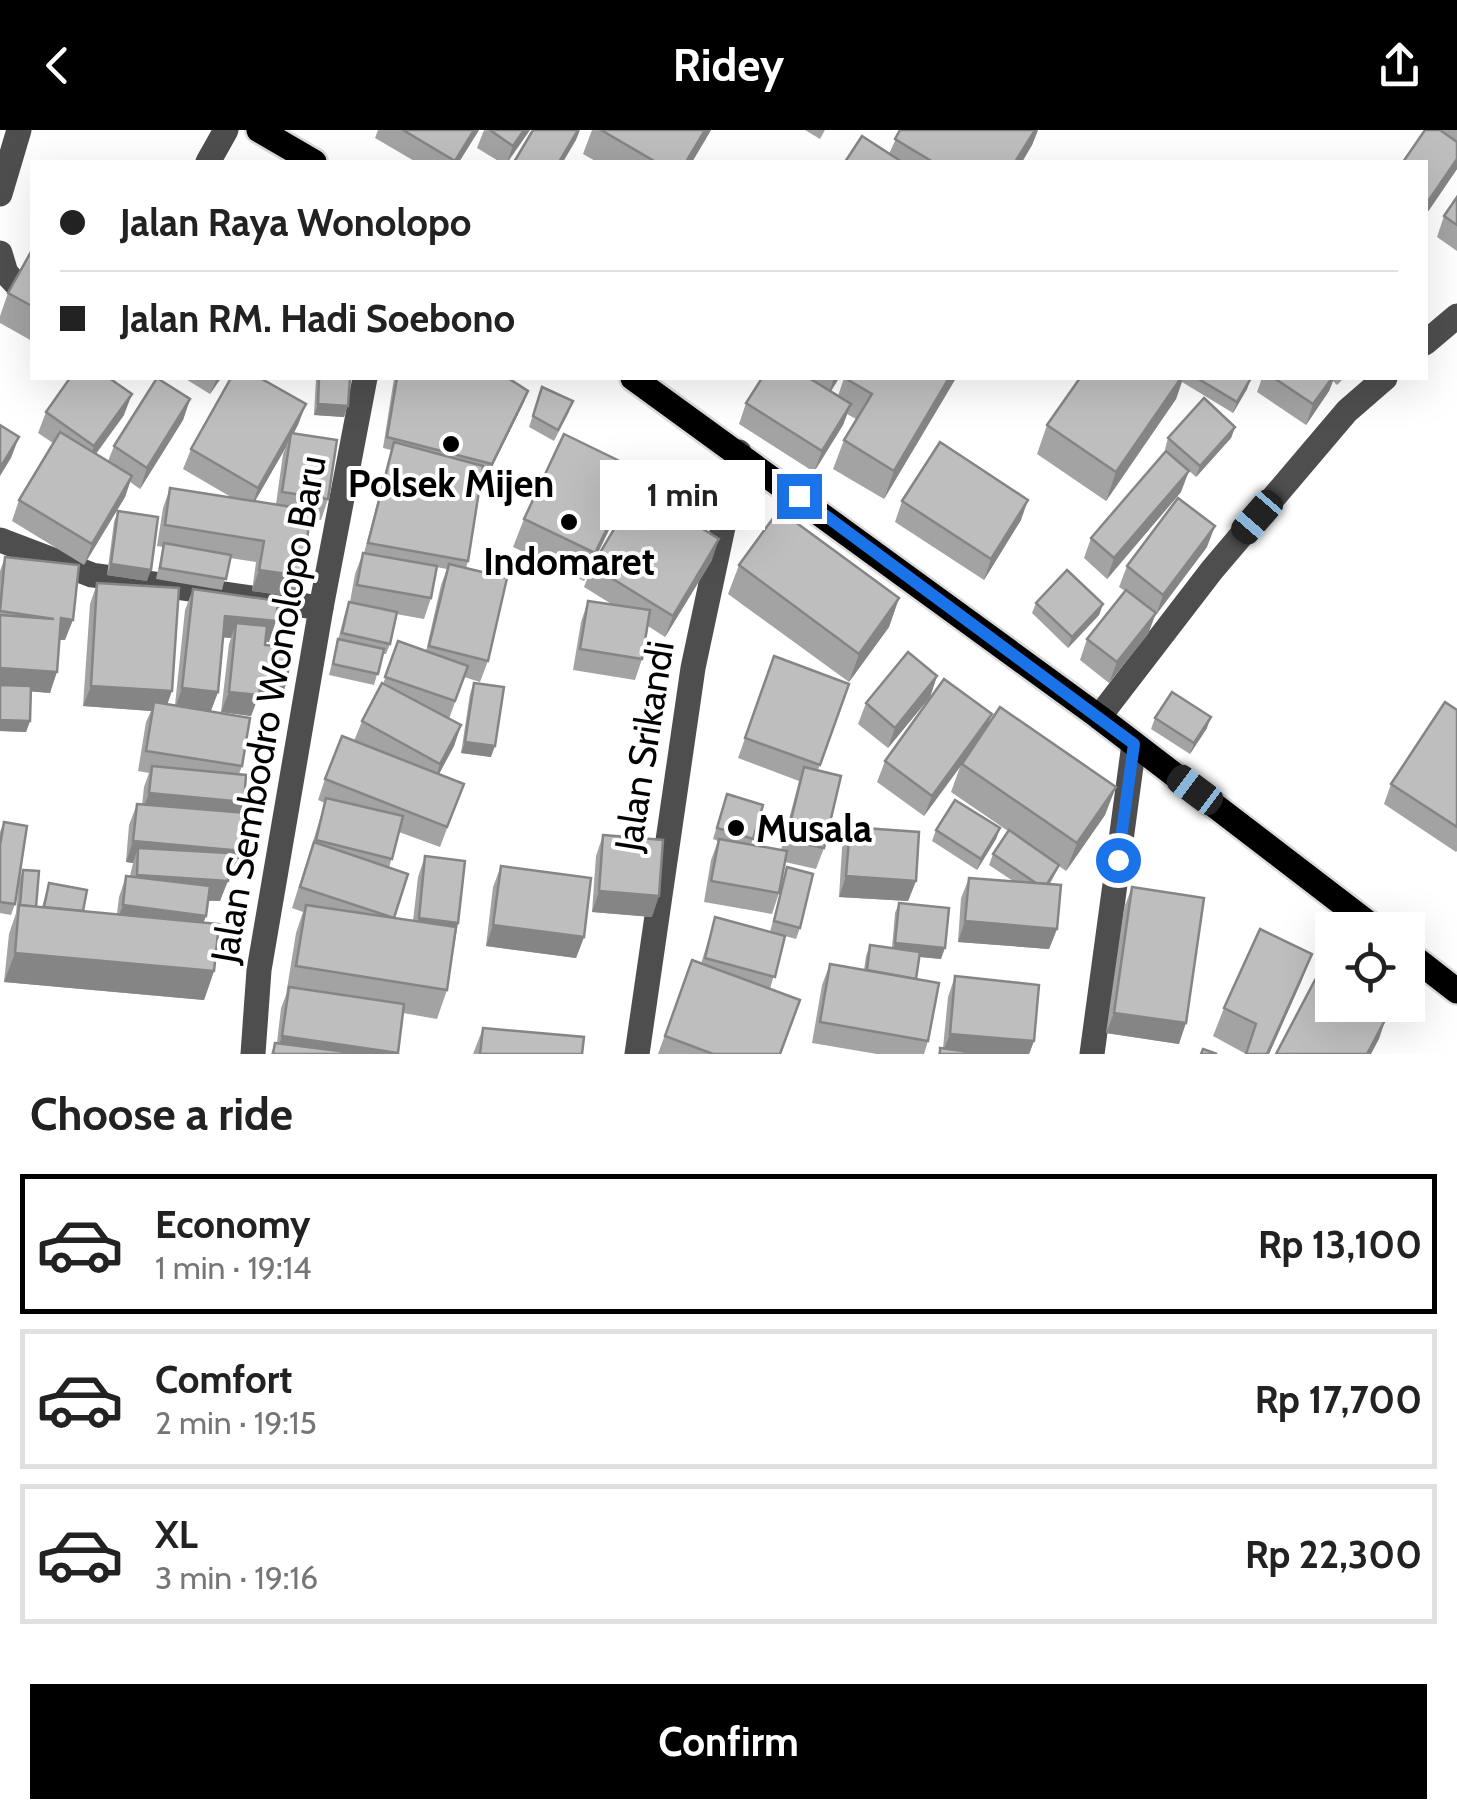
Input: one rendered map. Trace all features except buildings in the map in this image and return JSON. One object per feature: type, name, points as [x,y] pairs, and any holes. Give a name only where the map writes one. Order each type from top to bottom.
[{"type":"main road","points":[[259,130],[311,160]]},
{"type":"main road","points":[[637,380],[1099,717],[1354,912]]},
{"type":"main road","points":[[1425,966],[1457,991]]},
{"type":"street","points":[[0,194],[18,130]]},
{"type":"street","points":[[209,160],[226,130]]},
{"type":"street","points":[[0,253],[6,272],[18,286]]},
{"type":"street","points":[[1428,341],[1457,316]]},
{"type":"street","name":"Jalan Sembodro Wonolopo Baru","points":[[252,1054],[260,970],[321,608],[365,380]]},
{"type":"street","points":[[1099,717],[1224,556],[1347,410],[1383,380]]},
{"type":"street","name":"Jalan Srikandi","points":[[637,1054],[693,668],[739,452]]},
{"type":"street","points":[[0,540],[92,575],[321,608]]},
{"type":"street","points":[[1092,1054],[1134,744]]},
{"type":"place","name":"Polsek Mijen","points":[[451,444]]},
{"type":"place","name":"Indomaret","points":[[569,522]]},
{"type":"place","name":"Musala","points":[[736,828]]},
{"type":"route","points":[[799,496],[1134,744],[1118,860]]}]
